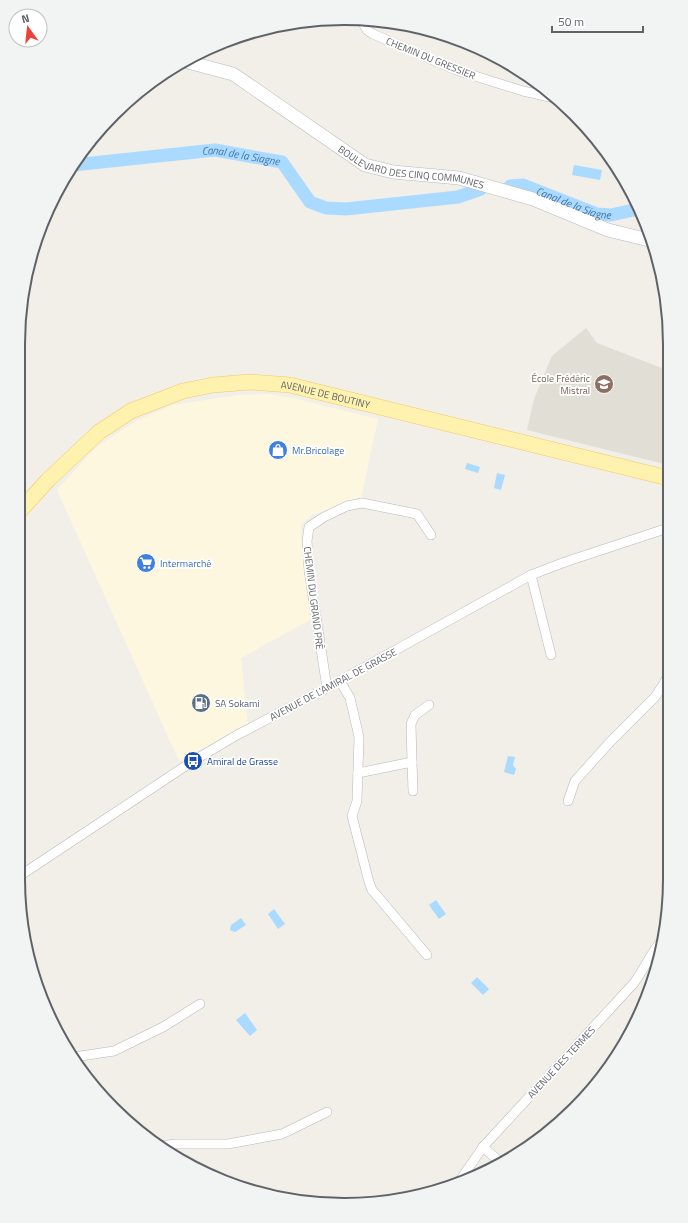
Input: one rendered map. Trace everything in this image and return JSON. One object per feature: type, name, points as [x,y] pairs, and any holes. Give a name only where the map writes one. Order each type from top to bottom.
[{"type":"main road","name":"BOULEVARD DES CINQ COMMUNES","points":[[193,63],[233,74],[365,165],[393,172],[459,178],[532,199],[608,230],[645,239]]},
{"type":"main road","name":"AVENUE DE BOUTINY","points":[[25,505],[48,480],[99,432],[131,411],[183,391],[250,382],[290,385],[663,477]]},
{"type":"street","name":"CHEMIN DU GRESSIER","points":[[365,26],[374,34],[456,70],[523,91],[544,96]]},
{"type":"street","name":"CHEMIN DU GRAND PRÈ","points":[[327,688],[309,571],[307,541],[310,527],[324,517],[347,506],[362,503],[417,514],[432,535]]},
{"type":"street","name":"AVENUE DE L'AMIRAL DE GRASSE","points":[[25,872],[181,768],[237,735],[340,681],[531,575],[565,562],[663,530]]},
{"type":"street","points":[[531,575],[551,655]]},
{"type":"street","points":[[340,681],[350,698],[359,737],[357,801],[352,816],[369,882],[372,890],[427,955]]},
{"type":"street","points":[[568,801],[574,781],[655,697],[663,685]]},
{"type":"street","points":[[413,791],[411,724],[415,715],[429,705]]},
{"type":"street","points":[[358,773],[412,762]]},
{"type":"street","name":"AVENUE DES TERMES","points":[[464,1175],[483,1147],[634,983],[641,974],[656,947]]},
{"type":"street","points":[[79,1056],[114,1051],[163,1027],[200,1004]]},
{"type":"street","points":[[168,1145],[228,1144],[282,1134],[327,1112]]},
{"type":"street","points":[[483,1147],[497,1159]]},
{"type":"shaded area","name":"École Frédéric Mistral","points":[[586,328],[597,343],[663,368],[663,464],[527,430],[534,399],[552,356]]},
{"type":"shaded area","points":[[268,394],[293,398],[378,419],[361,498],[312,515],[301,525],[302,550],[310,620],[241,658],[248,724],[179,761],[57,490],[96,447],[136,421],[173,405],[238,395]]},
{"type":"water","points":[[574,165],[602,170],[600,180],[572,175]]},
{"type":"water","points":[[467,463],[480,467],[478,473],[465,469]]},
{"type":"water","points":[[497,473],[505,475],[501,490],[494,488]]},
{"type":"water","points":[[508,756],[515,757],[513,765],[516,769],[514,775],[504,772]]},
{"type":"water","points":[[436,900],[446,914],[439,919],[429,905]]},
{"type":"water","points":[[274,909],[285,924],[278,929],[268,914]]},
{"type":"water","points":[[241,918],[246,925],[235,932],[230,930],[231,925]]},
{"type":"water","points":[[477,977],[489,989],[483,995],[471,983]]},
{"type":"water","points":[[245,1013],[257,1030],[250,1036],[236,1020]]},
{"type":"waterway","name":"Canal de la Siagne","points":[[81,164],[215,150],[282,162],[310,202],[326,208],[346,209],[458,197],[481,189]]},
{"type":"waterway","name":"Canal de la Siagne","points":[[510,186],[523,185],[597,214],[611,215],[633,210]]},
{"type":"place","name":"École Frédéric Mistral","points":[[604,384]]},
{"type":"place","name":"Mr.Bricolage","points":[[278,450]]},
{"type":"place","name":"Intermarché","points":[[146,563]]},
{"type":"place","name":"SA Sokami","points":[[201,703]]},
{"type":"place","name":"Amiral de Grasse","points":[[193,761]]}]
